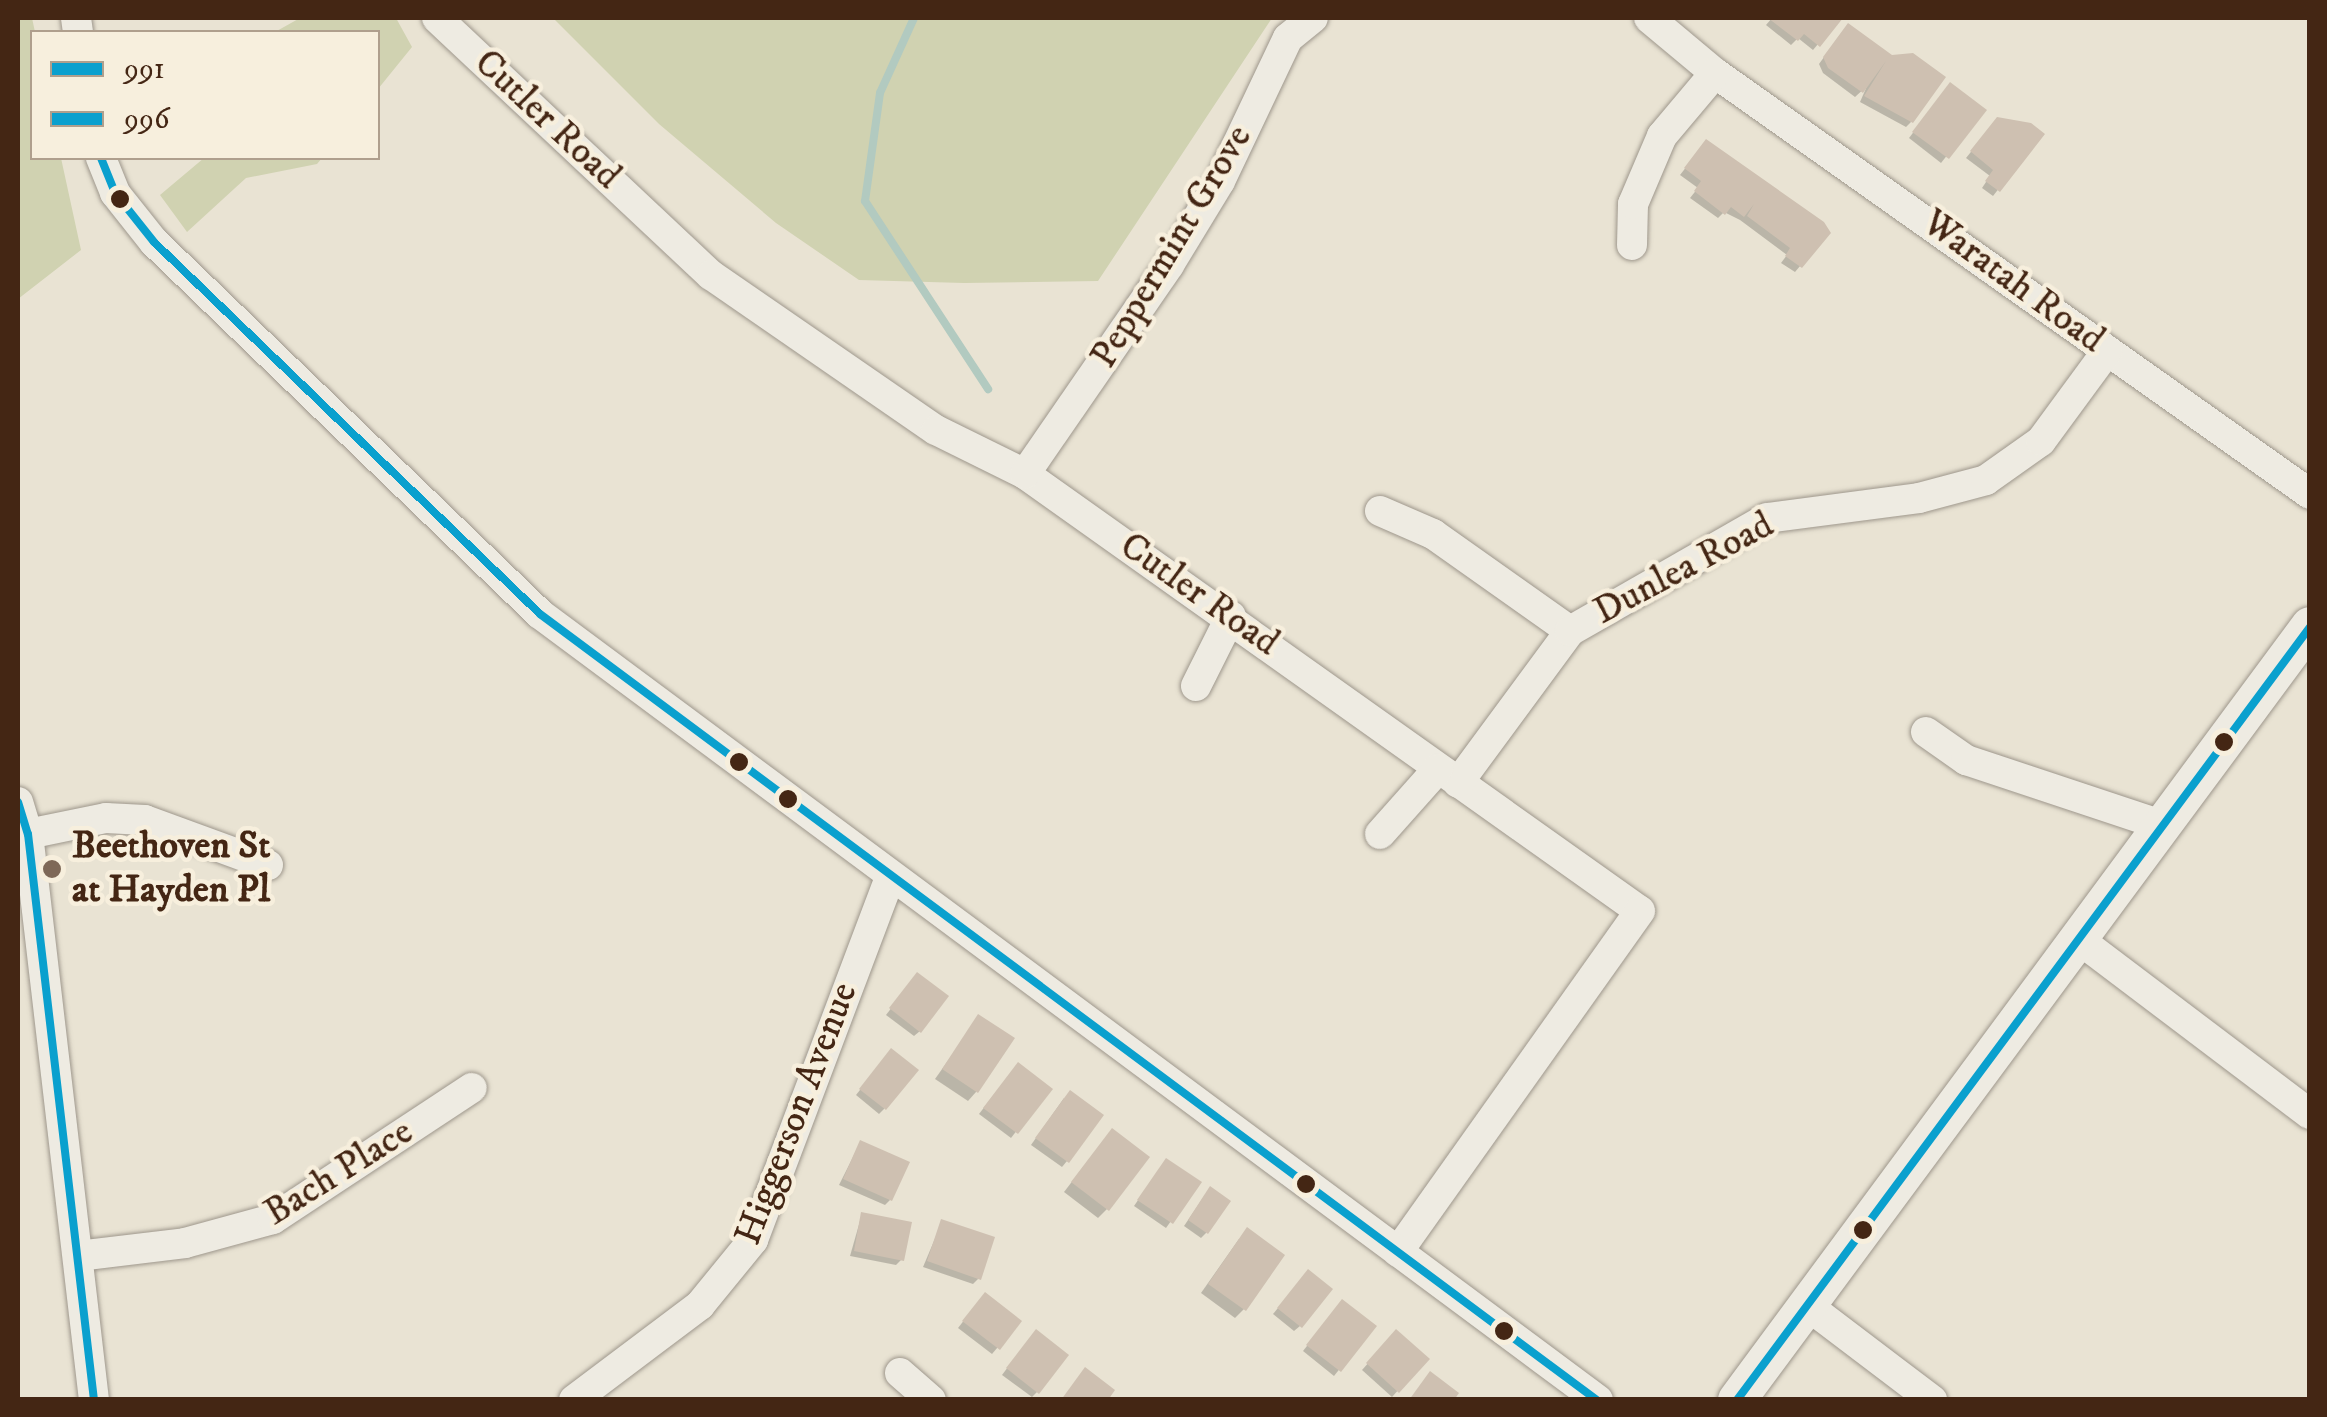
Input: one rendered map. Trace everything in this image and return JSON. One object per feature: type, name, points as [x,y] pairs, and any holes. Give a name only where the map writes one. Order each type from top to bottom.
[{"type":"street","name":"Cutler Road","points":[[438,18],[712,275],[936,430],[1025,474],[1231,616],[1640,912],[1398,1252]]},
{"type":"street","name":"Peppermint Grove","points":[[1025,474],[1169,265],[1220,181],[1288,38],[1313,18]]},
{"type":"street","name":"Waratah Road","points":[[1649,18],[1715,73],[1832,149],[2106,351],[2310,494]]},
{"type":"street","points":[[1632,246],[1633,204],[1662,136],[1715,73]]},
{"type":"street","points":[[101,160],[121,202],[154,242],[500,579],[890,876],[1598,1400]]},
{"type":"street","name":"Dunlea Road","points":[[1380,834],[1448,776],[1570,631],[1767,518],[1918,498],[1986,480],[2041,441],[2106,351]]},
{"type":"street","points":[[1380,512],[1433,534],[1570,631]]},
{"type":"street","points":[[1196,686],[1231,616]]},
{"type":"street","points":[[1737,1400],[2310,626]]},
{"type":"street","points":[[1926,732],[1966,760],[2160,825]]},
{"type":"street","points":[[18,802],[28,834],[94,1400]]},
{"type":"street","points":[[28,834],[106,818],[145,820],[268,865]]},
{"type":"street","name":"Higgerson Avenue","points":[[574,1400],[700,1305],[754,1240],[890,876]]},
{"type":"street","points":[[2078,938],[2310,1114]]},
{"type":"street","name":"Bach Place","points":[[78,1256],[185,1243],[273,1220],[472,1088]]},
{"type":"street","points":[[1808,1306],[1932,1400]]},
{"type":"street","points":[[900,1373],[931,1400]]},
{"type":"green space","points":[[18,18],[32,18],[30,160],[61,160],[81,250],[18,299]]},
{"type":"green space","points":[[300,18],[396,18],[412,47],[380,87],[380,30],[279,30]]},
{"type":"green space","points":[[553,18],[1272,18],[1098,281],[964,283],[859,280],[776,223],[659,124]]},
{"type":"green space","points":[[202,160],[320,160],[317,164],[246,178],[187,232],[160,195]]},
{"type":"building","points":[[1768,18],[1843,18],[1820,47],[1804,34],[1798,41]]},
{"type":"building","points":[[1848,23],[1892,55],[1913,53],[1946,77],[1913,123],[1864,96],[1886,61],[1863,93],[1828,68],[1823,57]]},
{"type":"building","points":[[1950,82],[1987,110],[1949,159],[1912,132]]},
{"type":"building","points":[[1997,117],[2031,123],[2045,134],[2000,192],[1985,181],[1993,170],[1970,151]]},
{"type":"building","points":[[1706,139],[1824,222],[1831,233],[1802,268],[1785,256],[1790,248],[1747,216],[1754,204],[1744,217],[1731,207],[1725,215],[1694,191],[1701,181],[1684,168]]},
{"type":"building","points":[[917,972],[949,996],[921,1033],[889,1008]]},
{"type":"building","points":[[978,1014],[1015,1038],[978,1093],[942,1069]]},
{"type":"building","points":[[891,1048],[919,1070],[886,1110],[859,1089]]},
{"type":"building","points":[[1018,1062],[1053,1089],[1018,1134],[983,1108]]},
{"type":"building","points":[[1070,1090],[1104,1115],[1069,1163],[1035,1138]]},
{"type":"building","points":[[1112,1128],[1150,1157],[1109,1211],[1071,1182]]},
{"type":"building","points":[[860,1140],[910,1162],[892,1201],[843,1179]]},
{"type":"building","points":[[1166,1158],[1202,1182],[1173,1224],[1137,1200]]},
{"type":"building","points":[[1210,1186],[1231,1201],[1208,1234],[1188,1220]]},
{"type":"building","points":[[861,1212],[912,1222],[904,1261],[854,1251]]},
{"type":"building","points":[[941,1219],[995,1237],[981,1280],[927,1261]]},
{"type":"building","points":[[1247,1227],[1285,1255],[1246,1311],[1208,1284]]},
{"type":"building","points":[[1308,1269],[1333,1289],[1302,1328],[1277,1308]]},
{"type":"building","points":[[985,1292],[1022,1321],[1000,1350],[962,1321]]},
{"type":"building","points":[[1342,1299],[1377,1326],[1341,1372],[1306,1345]]},
{"type":"building","points":[[1036,1329],[1069,1355],[1039,1394],[1006,1368]]},
{"type":"building","points":[[1396,1329],[1430,1359],[1399,1393],[1366,1363]]},
{"type":"building","points":[[1085,1367],[1115,1390],[1108,1400],[1061,1400]]},
{"type":"building","points":[[1430,1371],[1459,1393],[1454,1400],[1409,1400]]},
{"type":"waterway","points":[[914,18],[880,93],[865,201],[988,389]]},
{"type":"transit line","name":"991","points":[[102,160],[115,193],[154,242],[540,614],[1597,1400]]},
{"type":"transit line","name":"996","points":[[1737,1400],[2310,627]]},
{"type":"transit line","name":"991","points":[[18,802],[28,834],[94,1400]]},
{"type":"place","name":"Beethoven St at Hayden Pl","points":[[52,869]]}]
